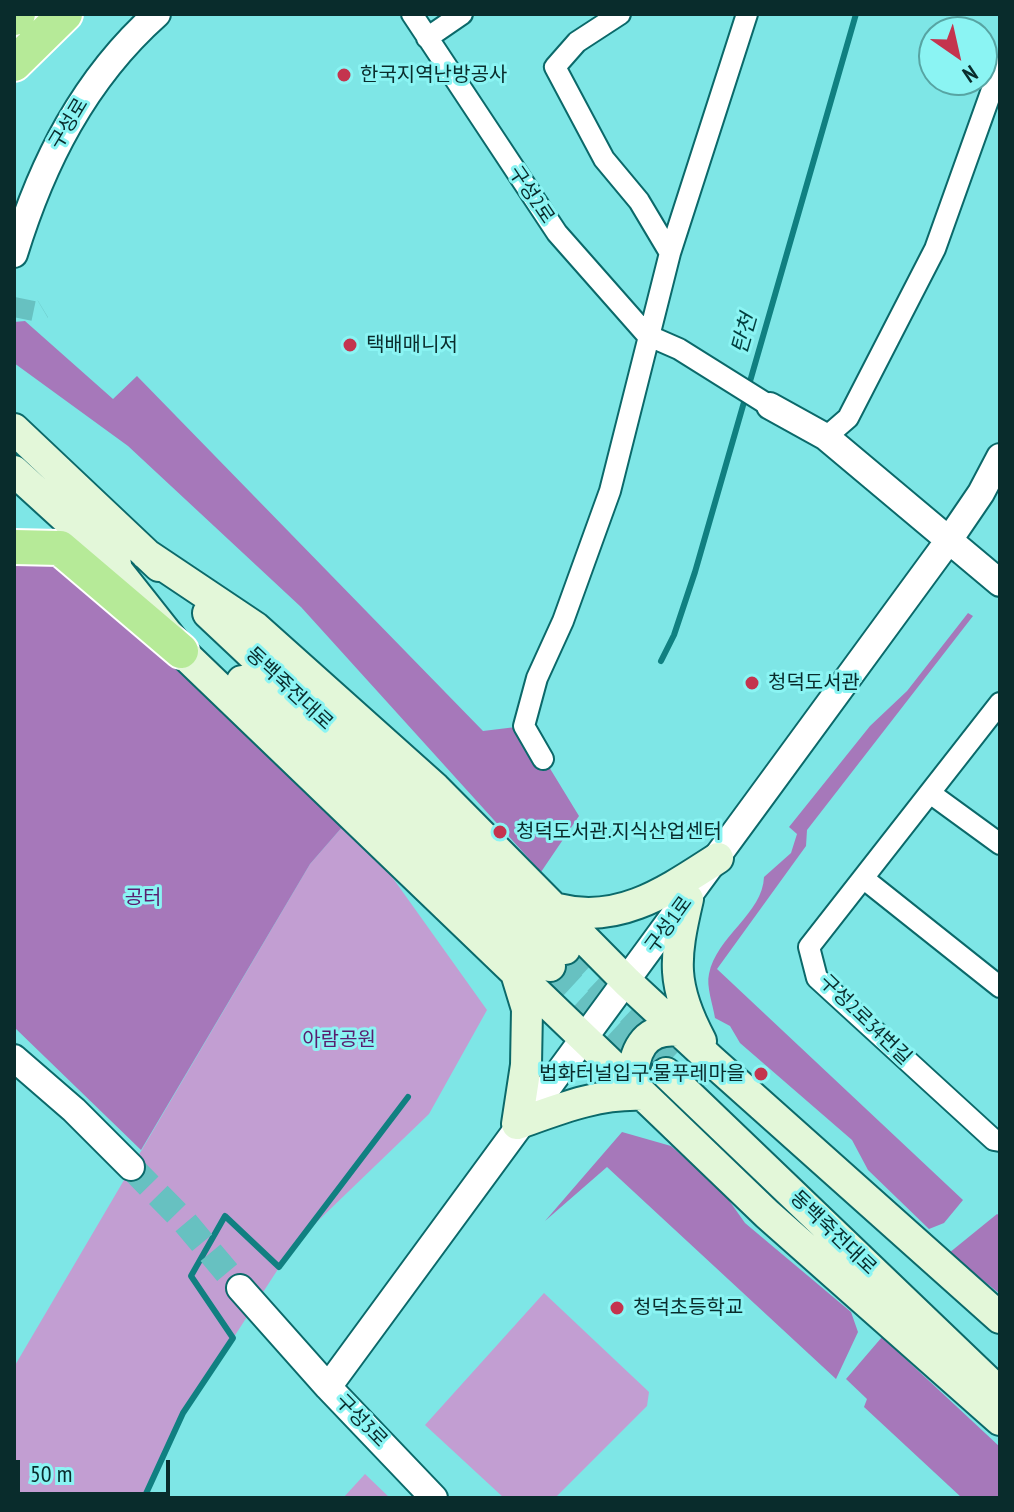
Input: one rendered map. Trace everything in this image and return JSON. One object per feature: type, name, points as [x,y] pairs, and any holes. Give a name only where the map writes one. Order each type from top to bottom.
[{"type":"highway","points":[[14,64],[65,14]]},
{"type":"highway","points":[[14,547],[60,548],[181,651]]},
{"type":"main road","name":"동백죽전대로","points":[[14,429],[146,554],[548,950]]},
{"type":"main road","name":"동백죽전대로","points":[[14,471],[548,950]]},
{"type":"main road","points":[[102,551],[181,651],[548,950],[627,982],[674,1053],[711,1060]]},
{"type":"main road","points":[[146,554],[255,627],[435,788],[548,950],[583,1038],[767,1214],[1000,1420]]},
{"type":"main road","points":[[638,1091],[576,1102],[517,1124],[526,1065],[527,1009],[548,950],[583,915],[626,909],[661,895],[718,858]]},
{"type":"main road","points":[[688,899],[678,944],[678,987],[683,1007],[711,1060],[1000,1318]]},
{"type":"main road","points":[[638,1091],[634,1065],[646,1040],[663,1029],[674,1053]]},
{"type":"main road","name":"동백죽전대로","points":[[674,1053],[1000,1342]]},
{"type":"main road","name":"동백죽전대로","points":[[674,1053],[1000,1393]]},
{"type":"street","name":"구성로","points":[[14,254],[33,193],[54,147],[106,66],[157,14]]},
{"type":"street","name":"구성2로","points":[[412,14],[557,233],[647,335],[679,349],[770,406]]},
{"type":"street","points":[[427,38],[462,14]]},
{"type":"street","points":[[620,14],[577,42],[555,67],[604,159],[639,201],[670,253]]},
{"type":"street","points":[[543,759],[524,726],[537,678],[563,621],[610,491],[670,253],[747,14]]},
{"type":"street","points":[[826,437],[848,418],[917,287],[940,235],[1000,67]]},
{"type":"street","points":[[770,406],[826,437],[1000,583]]},
{"type":"street","name":"구성1로","points":[[328,1387],[517,1124],[627,982],[949,540],[981,493],[1000,457]]},
{"type":"street","name":"구성2로34번길","points":[[1000,703],[809,947],[817,978],[994,1140],[1000,1141]]},
{"type":"street","points":[[930,793],[1000,844]]},
{"type":"street","points":[[863,878],[1000,987]]},
{"type":"street","points":[[14,1058],[74,1110],[131,1167]]},
{"type":"street","name":"구성3로","points":[[240,1288],[328,1387],[434,1498]]},
{"type":"green space","points":[[25,321],[113,399],[137,376],[483,731],[524,726],[579,816],[541,872],[301,607],[128,446],[14,363],[14,322]]},
{"type":"green space","name":"공터","points":[[14,537],[42,541],[350,818],[310,864],[141,1150],[14,1027]]},
{"type":"green space","points":[[968,613],[973,616],[807,830],[806,846],[717,969],[963,1200],[944,1223],[929,1229],[868,1170],[852,1140],[740,1043],[730,1026],[715,1018],[708,979],[720,948],[756,902],[764,877],[791,853],[797,834],[789,827],[870,726],[907,691]]},
{"type":"green space","name":"아람공원","points":[[350,818],[487,1010],[429,1114],[295,1243],[178,1423],[145,1498],[14,1498],[14,1367],[310,864]]},
{"type":"green space","points":[[622,1132],[671,1146],[721,1189],[745,1223],[851,1312],[858,1332],[836,1379],[607,1167],[545,1221]]},
{"type":"green space","points":[[997,1214],[1000,1216],[1000,1294],[949,1253]]},
{"type":"green space","points":[[544,1293],[649,1392],[647,1406],[555,1498],[504,1498],[425,1425]]},
{"type":"green space","points":[[882,1337],[1000,1447],[1000,1498],[962,1498],[864,1407],[867,1399],[846,1379]]},
{"type":"green space","points":[[365,1474],[390,1498],[343,1498]]},
{"type":"waterway","name":"탄천","points":[[661,661],[674,635],[695,572],[856,14]]},
{"type":"waterway","points":[[144,1498],[183,1413],[233,1338],[191,1276],[225,1216],[279,1267],[408,1097]]},
{"type":"tunnel","points":[[14,307],[38,312],[43,309]]},
{"type":"tunnel","points":[[565,949],[676,1054]]},
{"type":"tunnel","points":[[550,966],[666,1073]]},
{"type":"tunnel","points":[[131,1167],[184,1221],[240,1288]]},
{"type":"place","name":"한국지역난방공사","points":[[344,75]]},
{"type":"place","name":"택배매니저","points":[[350,345]]},
{"type":"place","name":"청덕도서관","points":[[752,683]]},
{"type":"place","name":"청덕도서관.지식산업센터","points":[[500,832]]},
{"type":"place","name":"법화터널입구.물푸레마을","points":[[761,1074]]},
{"type":"place","name":"청덕초등학교","points":[[617,1308]]}]
